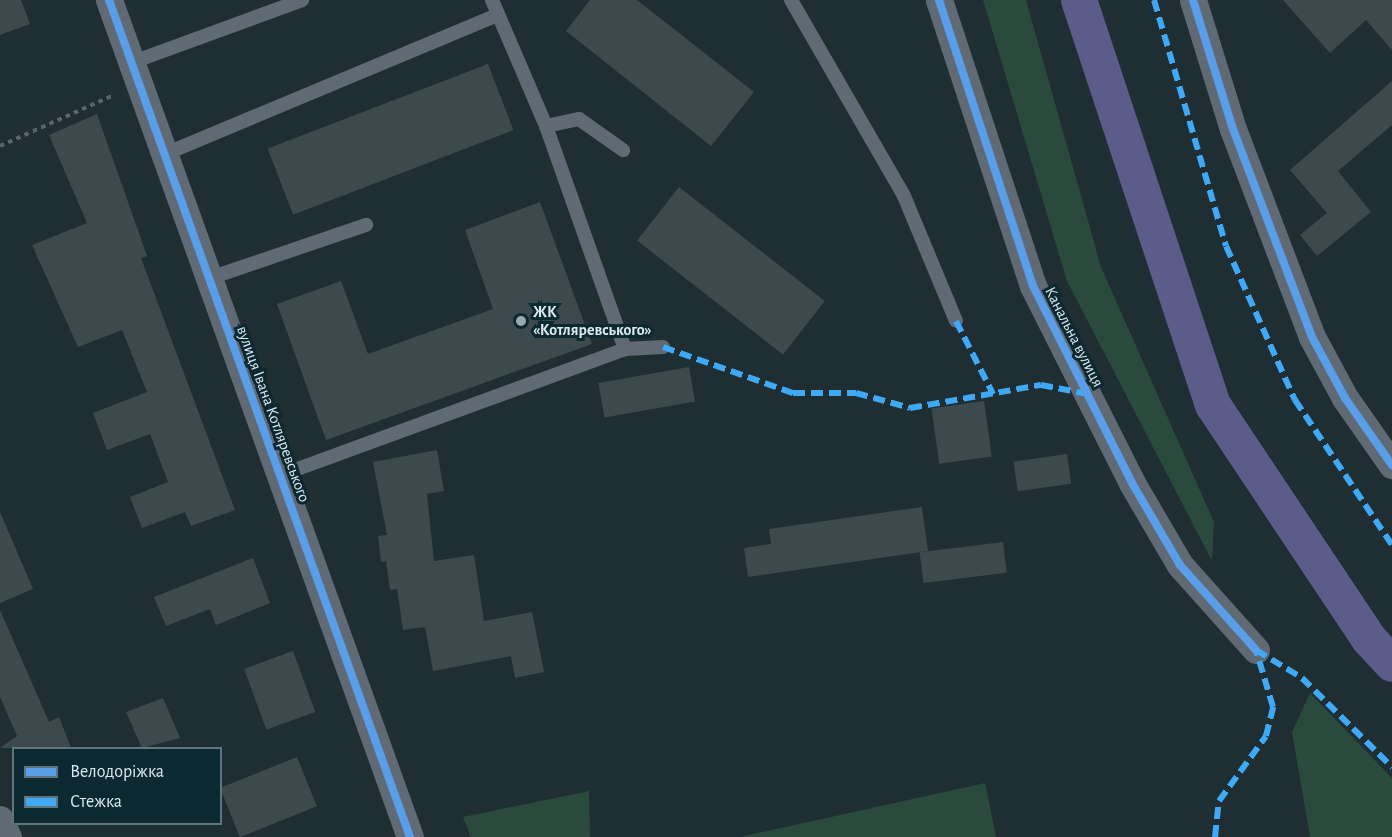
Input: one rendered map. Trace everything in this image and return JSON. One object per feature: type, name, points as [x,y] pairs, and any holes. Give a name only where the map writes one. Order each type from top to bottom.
[{"type":"street","name":"вулиця Івана Котляревського","points":[[109,0],[410,837]]},
{"type":"street","name":"Канальна вулиця","points":[[939,0],[1033,285],[1132,483],[1180,566],[1256,650]]},
{"type":"street","points":[[1193,0],[1233,129],[1312,337],[1345,398],[1392,465]]},
{"type":"street","points":[[0,819],[8,837]]},
{"type":"lane","points":[[136,73],[302,0]]},
{"type":"lane","points":[[492,0],[546,126],[625,349]]},
{"type":"lane","points":[[791,0],[904,196],[956,321]]},
{"type":"lane","points":[[165,153],[498,15]]},
{"type":"lane","points":[[546,126],[579,119],[623,150]]},
{"type":"lane","points":[[210,278],[366,225]]},
{"type":"lane","points":[[281,475],[625,349],[663,347]]},
{"type":"path","points":[[0,146],[136,73]]},
{"type":"green space","points":[[983,0],[1026,0],[1101,267],[1214,522],[1212,561],[1067,281]]},
{"type":"green space","points":[[1310,693],[1392,778],[1392,837],[1310,837],[1292,732]]},
{"type":"green space","points":[[985,783],[996,837],[740,837]]},
{"type":"green space","points":[[589,791],[590,837],[471,837],[463,817]]},
{"type":"building","points":[[0,0],[21,0],[30,24],[0,35]]},
{"type":"building","points":[[590,0],[637,0],[754,92],[711,146],[566,31]]},
{"type":"building","points":[[1283,0],[1392,0],[1392,50],[1366,20],[1330,53]]},
{"type":"building","points":[[488,64],[513,130],[293,215],[268,149]]},
{"type":"building","points":[[1392,81],[1392,125],[1338,171],[1371,212],[1317,256],[1300,235],[1327,213],[1290,170]]},
{"type":"building","points":[[97,114],[147,256],[141,258],[235,510],[191,526],[185,512],[142,528],[130,497],[168,482],[150,434],[107,450],[93,413],[147,392],[122,330],[78,347],[32,245],[87,223],[49,135]]},
{"type":"building","points":[[679,187],[825,301],[783,354],[637,241]]},
{"type":"building","name":"ЖК «Котляревського»","points":[[540,202],[592,344],[326,440],[277,304],[341,281],[368,354],[493,309],[465,230]]},
{"type":"building","points":[[689,367],[695,401],[604,417],[598,383]]},
{"type":"building","points":[[984,401],[992,456],[939,464],[932,408]]},
{"type":"building","points":[[437,450],[444,491],[427,494],[434,561],[474,555],[484,621],[532,612],[544,672],[515,678],[511,656],[433,671],[425,627],[403,630],[397,589],[390,590],[386,561],[381,562],[378,536],[387,535],[373,462]]},
{"type":"building","points":[[1067,454],[1071,484],[1018,491],[1014,462]]},
{"type":"building","points":[[922,507],[928,551],[748,577],[744,548],[771,544],[769,529]]},
{"type":"building","points":[[0,512],[33,589],[0,603]]},
{"type":"building","points":[[1003,542],[1007,573],[923,583],[920,552]]},
{"type":"building","points":[[253,558],[270,603],[216,625],[210,609],[166,626],[154,597]]},
{"type":"building","points":[[0,610],[49,722],[59,717],[71,747],[0,748],[17,736],[0,697]]},
{"type":"building","points":[[293,651],[315,712],[266,730],[244,669]]},
{"type":"building","points":[[163,698],[180,738],[142,747],[126,712]]},
{"type":"building","points":[[297,757],[317,806],[240,837],[222,793],[222,787]]},
{"type":"waterway","points":[[1079,0],[1213,405],[1369,639],[1392,664]]},
{"type":"marked path","points":[[1154,0],[1226,246],[1295,400],[1392,545]]},
{"type":"marked path","points":[[956,321],[993,394]]},
{"type":"marked path","points":[[663,347],[793,393],[856,393],[910,408],[1041,385],[1088,394]]},
{"type":"marked path","points":[[1256,650],[1302,678],[1392,767]]},
{"type":"marked path","points":[[1215,837],[1219,801],[1266,736],[1273,707],[1256,650]]},
{"type":"cycle path","points":[[109,0],[410,837]]},
{"type":"cycle path","points":[[939,0],[1033,286],[1132,483],[1180,565],[1256,650]]},
{"type":"cycle path","points":[[1193,0],[1233,129],[1312,337],[1345,398],[1392,465]]},
{"type":"place","name":"ЖК «Котляревського»","points":[[521,321]]}]
